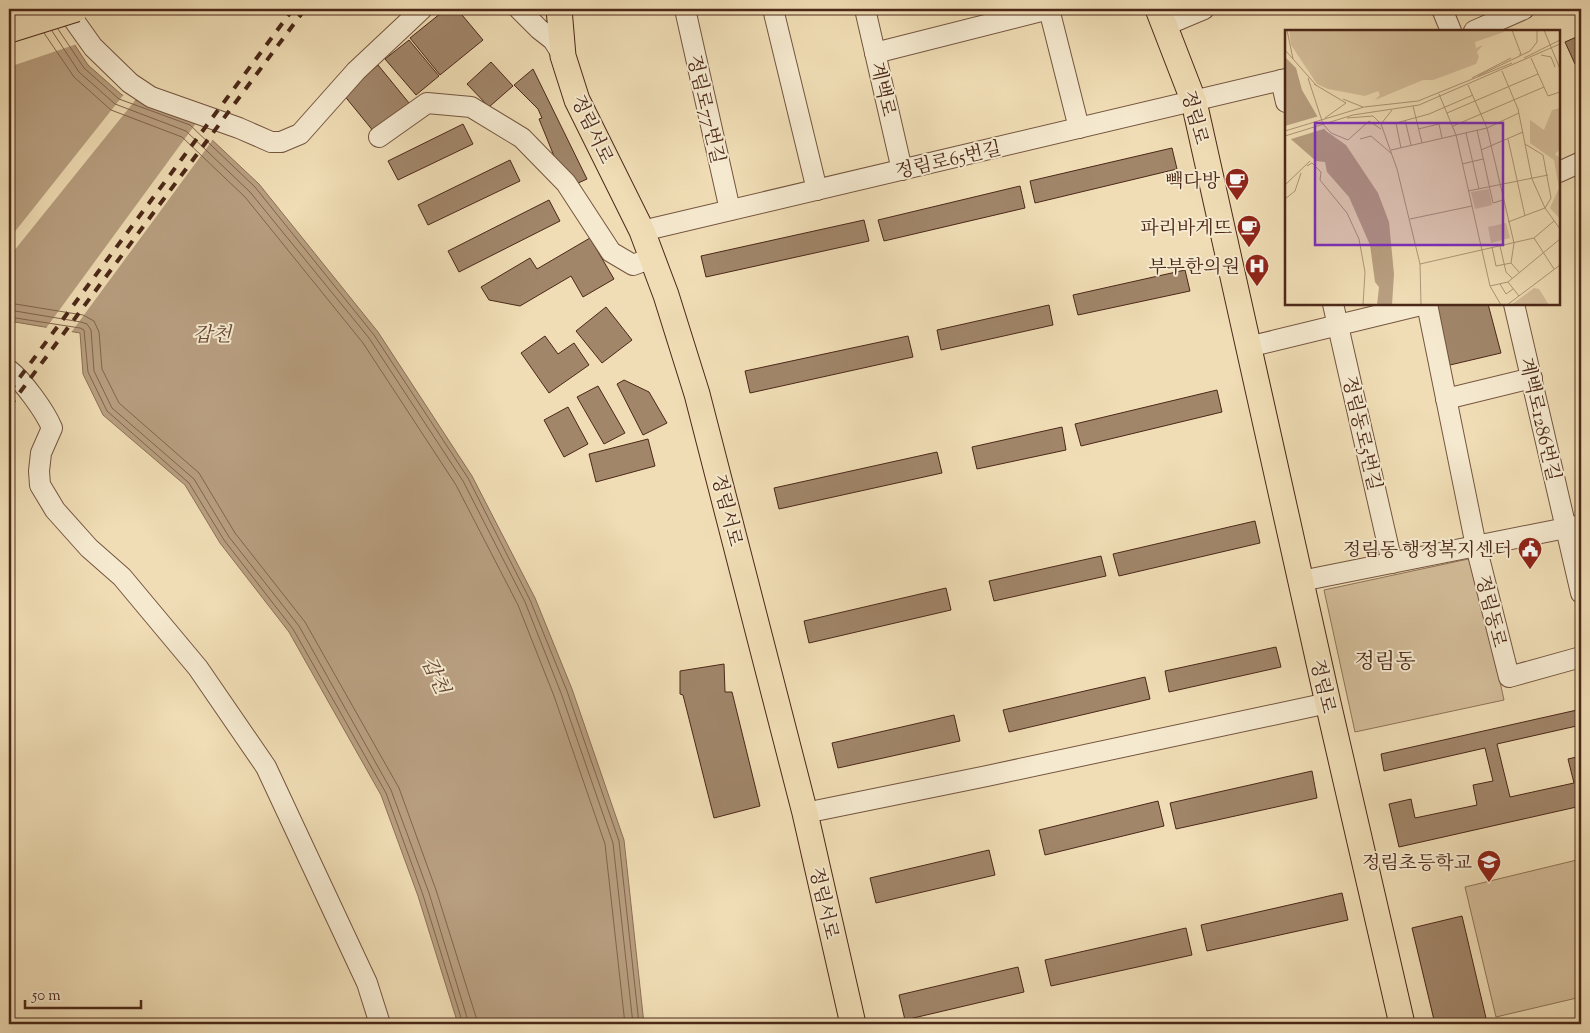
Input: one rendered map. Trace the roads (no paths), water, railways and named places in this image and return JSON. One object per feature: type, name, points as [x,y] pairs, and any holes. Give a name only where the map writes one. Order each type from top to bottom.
[{"type":"main road","points":[[9,30],[76,9]]},
{"type":"main road","name":"정림서로","points":[[561,10],[563,56],[577,100],[642,230],[666,295],[697,394],[805,813],[853,1024]]},
{"type":"main road","name":"정림로","points":[[1162,17],[1194,102],[1328,703],[1402,1024]]},
{"type":"street","points":[[66,9],[93,46],[130,83],[151,97],[239,128],[271,142],[281,142],[300,134],[356,71],[422,9]]},
{"type":"street","points":[[519,9],[553,40],[563,56]]},
{"type":"street","name":"정림로77번길","points":[[684,9],[730,210]]},
{"type":"street","points":[[773,9],[817,190]]},
{"type":"street","name":"계백로","points":[[865,9],[902,170]]},
{"type":"street","points":[[1162,17],[1204,9]]},
{"type":"street","points":[[1442,9],[1452,30]]},
{"type":"street","points":[[1476,30],[1524,9]]},
{"type":"street","points":[[875,53],[1049,10],[1079,128]]},
{"type":"street","name":"정림로65번길","points":[[642,230],[1284,80]]},
{"type":"street","points":[[380,137],[428,103],[471,107],[522,138],[566,183],[611,252],[633,265],[652,258]]},
{"type":"street","points":[[1560,172],[1581,162]]},
{"type":"street","name":"정림동로5번길","points":[[1334,305],[1392,563]]},
{"type":"street","points":[[1248,347],[1422,305]]},
{"type":"street","name":"정림동로","points":[[1426,305],[1476,546],[1509,677],[1581,657]]},
{"type":"street","name":"계백로1286번길","points":[[1514,305],[1532,378],[1573,526],[1581,593]]},
{"type":"street","points":[[9,370],[16,376],[47,416],[52,428],[41,453],[38,471],[40,484],[45,493],[55,510],[89,548],[122,577],[198,668],[266,767],[368,983],[380,1024]]},
{"type":"street","points":[[1446,399],[1532,378]]},
{"type":"street","points":[[1301,582],[1573,526]]},
{"type":"street","points":[[805,813],[1328,703]]},
{"type":"water","name":"갑천","points":[[9,9],[51,9],[88,65],[122,95],[192,121],[259,184],[378,332],[472,476],[535,598],[572,689],[624,840],[644,1024],[458,1024],[418,896],[381,795],[289,632],[220,543],[185,485],[103,415],[83,374],[80,333],[9,321]]},
{"type":"railway","points":[[9,392],[293,9]]},
{"type":"railway","points":[[9,407],[305,9]]},
{"type":"place","name":"빽다방","points":[[1237,201]]},
{"type":"place","name":"파리바게뜨","points":[[1249,248]]},
{"type":"place","name":"부부한의원","points":[[1257,287]]},
{"type":"place","name":"정림동 행정복지센터","points":[[1530,570]]},
{"type":"place","name":"정림초등학교","points":[[1489,883]]},
{"type":"district","name":"정림동","points":[[1385,661]]}]
